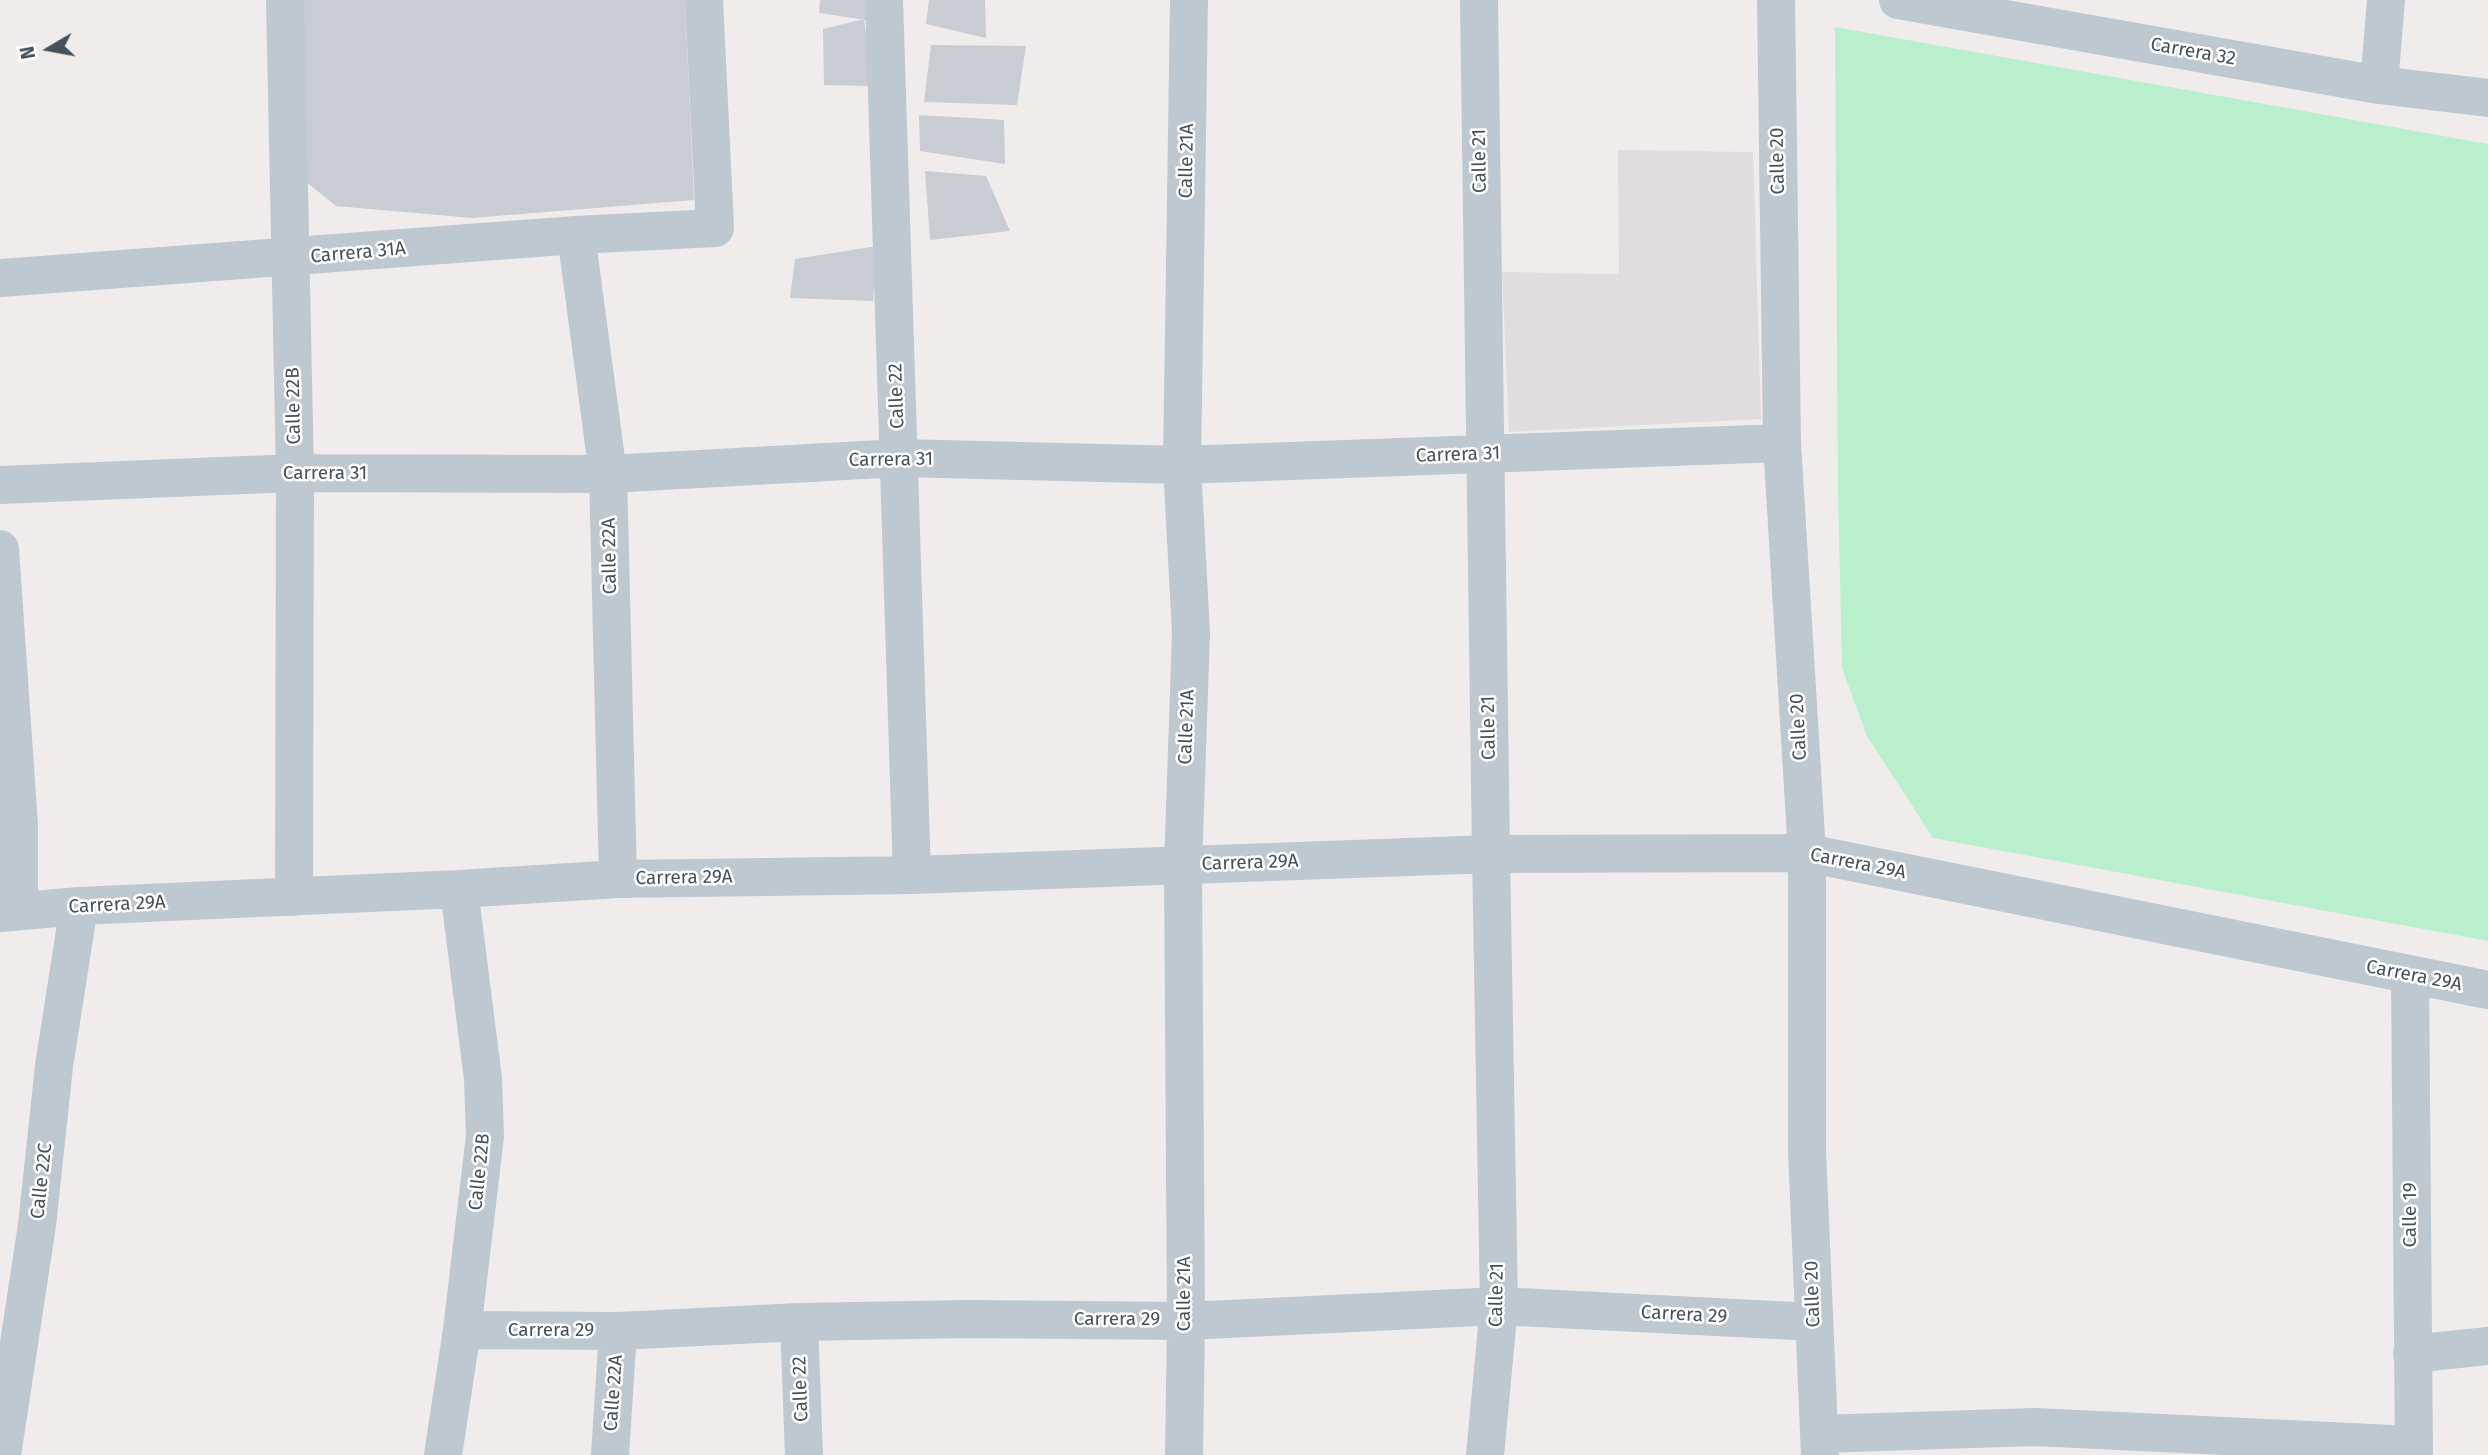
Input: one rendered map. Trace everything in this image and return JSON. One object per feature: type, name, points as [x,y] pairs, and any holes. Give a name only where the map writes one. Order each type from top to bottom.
[{"type":"street","name":"Calle 22B","points":[[285,0],[295,473],[294,897]]},
{"type":"street","name":"Carrera 31A","points":[[0,278],[576,235],[715,228],[704,0]]},
{"type":"street","name":"Calle 22","points":[[884,0],[912,876]]},
{"type":"street","name":"Calle 21A","points":[[1184,1455],[1186,1321],[1183,866],[1191,633],[1182,465],[1189,0]]},
{"type":"street","name":"Calle 21","points":[[1479,0],[1499,1306],[1485,1455]]},
{"type":"street","name":"Calle 20","points":[[1776,0],[1782,443],[1807,853],[1807,1151],[1819,1445]]},
{"type":"street","name":"Carrera 32","points":[[1898,0],[2379,85],[2488,98]]},
{"type":"street","points":[[2379,85],[2386,0]]},
{"type":"street","name":"Calle 22A","points":[[576,235],[608,474],[618,879]]},
{"type":"street","name":"Carrera 31","points":[[0,485],[295,473],[608,474],[900,458],[1182,465],[1782,443]]},
{"type":"street","points":[[0,549],[19,826],[10,912]]},
{"type":"street","name":"Carrera 29A","points":[[10,912],[79,906],[618,879],[912,876],[1491,854],[1807,853],[2488,990]]},
{"type":"street","name":"Calle 22B","points":[[443,1455],[462,1331],[485,1136],[483,1079],[459,889]]},
{"type":"street","name":"Calle 22C","points":[[2,1455],[37,1225],[54,1066],[79,906]]},
{"type":"street","name":"Calle 19","points":[[2410,975],[2413,1450]]},
{"type":"street","name":"Carrera 29","points":[[462,1331],[618,1331],[799,1322],[969,1319],[1186,1321],[1499,1306],[1814,1322]]},
{"type":"street","name":"Calle 22","points":[[799,1322],[804,1455]]},
{"type":"street","name":"Calle 22A","points":[[610,1455],[618,1331]]},
{"type":"street","points":[[2412,1354],[2488,1346]]},
{"type":"street","points":[[1819,1445],[2035,1427],[2413,1450]]},
{"type":"shaded area","points":[[1618,150],[1753,152],[1761,419],[1509,432],[1502,272],[1619,274]]},
{"type":"green space","points":[[1835,27],[2488,144],[2488,941],[1933,838],[1867,736],[1842,668]]},
{"type":"building","points":[[297,0],[685,0],[694,200],[472,218],[336,206],[300,177]]},
{"type":"building","points":[[820,0],[876,0],[873,21],[819,13]]},
{"type":"building","points":[[929,0],[985,0],[986,38],[926,24]]},
{"type":"building","points":[[864,19],[873,86],[824,85],[823,29]]},
{"type":"building","points":[[931,45],[1026,46],[1017,105],[924,102]]},
{"type":"building","points":[[919,115],[1004,120],[1005,164],[920,151]]},
{"type":"building","points":[[925,171],[986,176],[1010,231],[930,240]]},
{"type":"building","points":[[877,246],[873,301],[790,298],[795,259]]}]
